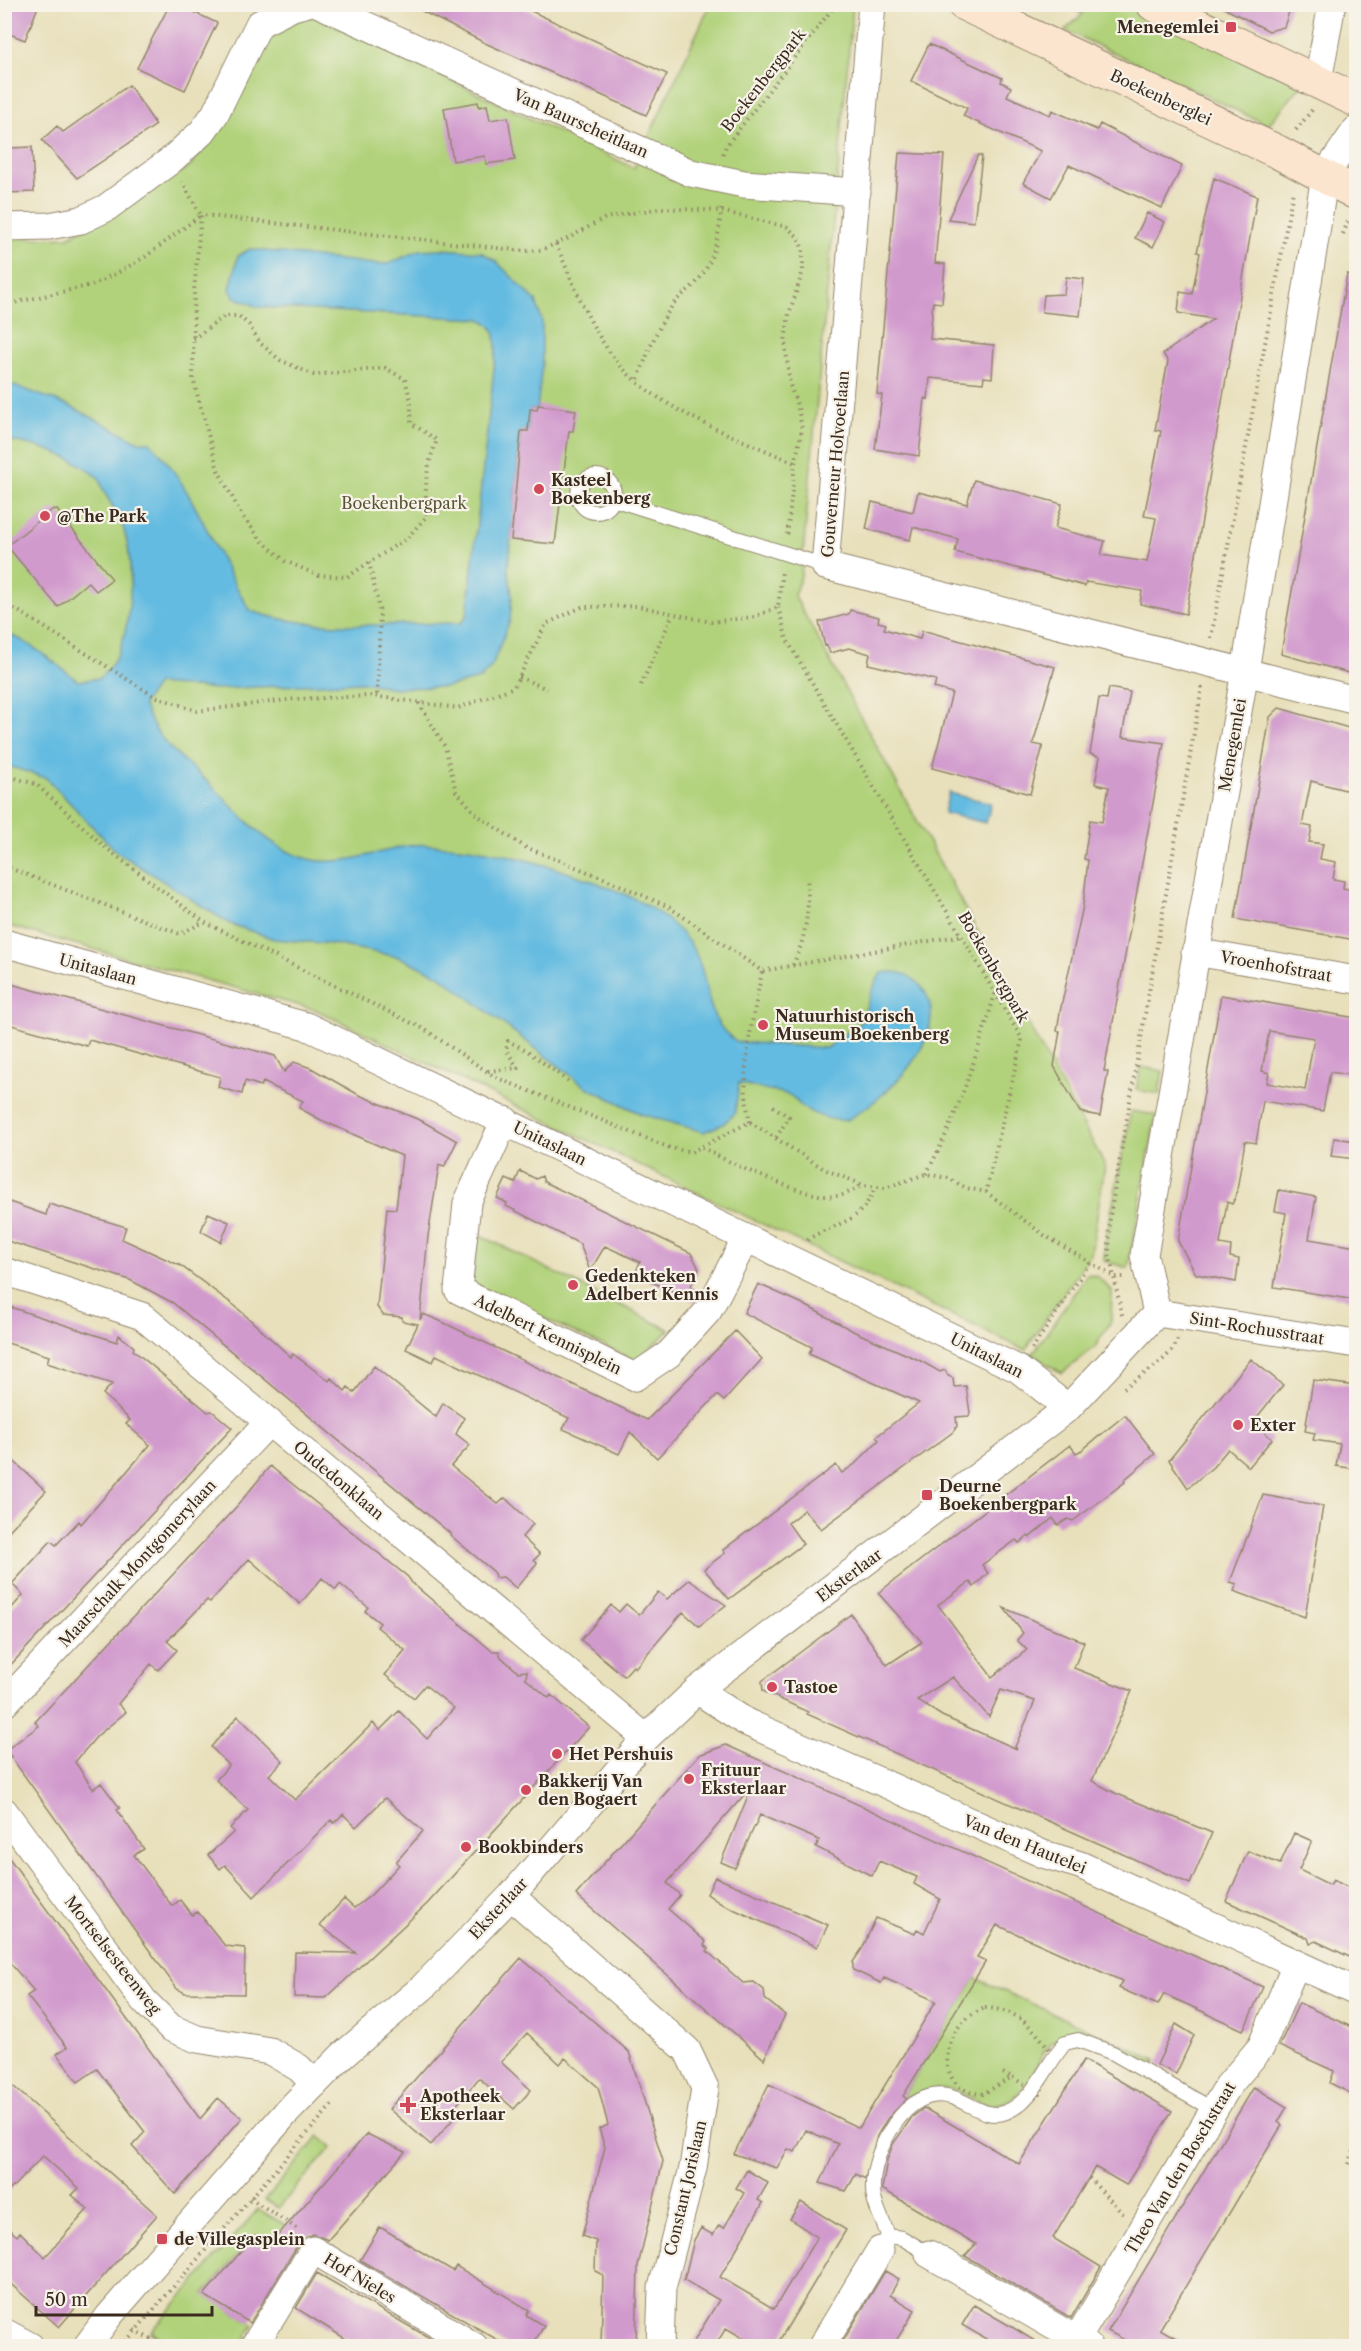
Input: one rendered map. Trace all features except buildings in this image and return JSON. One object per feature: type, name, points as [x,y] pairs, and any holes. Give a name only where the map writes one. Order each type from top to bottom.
[{"type":"street","points":[[4,228],[49,226],[81,220],[106,208],[170,161],[202,132],[215,114],[260,24],[292,6],[304,4]]},
{"type":"street","name":"Van Baurscheitlaan","points":[[320,4],[691,173],[720,181],[857,192]]},
{"type":"street","name":"Gouverneur Holvoetlaan","points":[[872,4],[825,566],[1356,700]]},
{"type":"street","name":"Boekenberglei","points":[[964,4],[1325,175],[1356,193]]},
{"type":"street","points":[[1153,4],[1356,100]]},
{"type":"street","points":[[1318,81],[1332,4]]},
{"type":"street","points":[[1325,175],[1356,130]]},
{"type":"street","name":"Menegemlei","points":[[1156,1313],[1144,1255],[1245,671],[1325,175]]},
{"type":"street","name":"Unitaslaan","points":[[4,943],[306,1026],[1018,1369],[1068,1408]]},
{"type":"street","name":"Vroenhofstraat","points":[[1195,952],[1356,980]]},
{"type":"street","name":"Adelbert Kennisplein","points":[[505,1120],[467,1203],[458,1290],[635,1377],[669,1354],[708,1311],[746,1238]]},
{"type":"street","name":"Oudedonklaan","points":[[4,1271],[141,1316],[646,1738]]},
{"type":"street","name":"Sint-Rochusstraat","points":[[1156,1313],[1356,1344]]},
{"type":"street","name":"Eksterlaar","points":[[87,2346],[109,2316],[285,2114],[343,2055],[422,1988],[511,1896],[646,1738],[697,1690],[1068,1408],[1156,1313]]},
{"type":"street","name":"Maarschalk Montgomerylaan","points":[[4,1704],[269,1422]]},
{"type":"street","name":"Van den Hautelei","points":[[697,1690],[746,1722],[1043,1854],[1080,1866],[1356,1991]]},
{"type":"street","name":"Mortselsesteenweg","points":[[4,1811],[144,2001],[171,2028],[197,2039],[270,2051],[298,2068],[315,2084]]},
{"type":"street","name":"Constant Jorislaan","points":[[511,1896],[687,2050],[705,2088],[693,2168],[662,2288],[660,2346]]},
{"type":"street","name":"Theo Van den Boschstraat","points":[[929,2254],[1082,2343],[1141,2233],[1228,2086],[1261,2047],[1296,1964]]},
{"type":"street","points":[[822,2346],[884,2243]]},
{"type":"street","name":"Hof Nieles","points":[[254,2346],[313,2250],[474,2346]]},
{"type":"street","points":[[4,2332],[30,2346]]},
{"type":"lane","points":[[613,499],[825,566]]},
{"type":"lane","points":[[929,2254],[902,2238],[884,2243],[873,2192],[873,2172],[898,2117],[915,2102],[935,2095],[951,2097],[990,2114],[1005,2113],[1018,2106],[1032,2090],[1054,2055],[1065,2043],[1078,2040],[1113,2053],[1214,2110]]},
{"type":"path","name":"Boekenbergpark","points":[[721,211],[720,164],[726,146],[836,4]]},
{"type":"path","points":[[170,161],[201,215],[194,339],[193,378],[218,470],[241,514],[262,541],[285,561],[318,575],[347,577],[407,538],[427,516],[424,489],[426,465],[436,440],[411,423],[411,402],[405,380],[385,368],[314,375],[280,360],[260,343],[249,325],[239,316],[225,316],[194,339]]},
{"type":"path","points":[[1114,1277],[1109,1253],[1110,1216],[1206,662],[1293,187]]},
{"type":"path","name":"Boekenbergpark","points":[[201,215],[524,251],[541,250],[556,244],[605,218],[661,208],[721,211],[788,227],[798,237],[803,250],[803,271],[789,314],[785,341],[790,385],[802,429],[795,463],[793,500],[778,607],[787,640],[963,935],[1022,1039],[986,1192]]},
{"type":"path","points":[[638,382],[653,336],[674,303],[697,282],[710,259],[718,237],[721,211]]},
{"type":"path","points":[[4,305],[92,285],[145,257],[201,215]]},
{"type":"path","points":[[556,244],[603,345],[620,367],[657,398],[695,418],[795,463]]},
{"type":"path","points":[[369,562],[380,613],[377,697]]},
{"type":"path","points":[[4,602],[154,696],[197,711],[295,699],[377,697],[458,708],[513,687],[546,624],[582,607],[638,606],[711,622],[754,617],[778,607]]},
{"type":"path","points":[[641,685],[673,614]]},
{"type":"path","points":[[519,677],[547,689]]},
{"type":"path","points":[[419,703],[445,747],[456,791],[477,815],[525,847],[669,907],[762,971],[963,935]]},
{"type":"path","points":[[4,776],[36,784],[106,848],[204,922],[424,1029],[495,1077],[670,1148],[691,1152],[750,1122]]},
{"type":"path","points":[[4,866],[180,934],[204,922]]},
{"type":"path","points":[[793,966],[802,946],[809,900],[807,878]]},
{"type":"path","points":[[762,971],[749,1038],[744,1092],[750,1122],[824,1169],[863,1185],[885,1188],[926,1174],[948,1178],[966,1188],[986,1192],[1044,1235],[1114,1277],[1149,1278]]},
{"type":"path","points":[[926,1174],[946,1139],[954,1112],[969,1080],[995,993]]},
{"type":"path","points":[[487,1071],[518,1068],[506,1050],[508,1041],[526,1050],[568,1081]]},
{"type":"path","points":[[773,1106],[789,1117],[776,1138]]},
{"type":"path","points":[[702,1146],[725,1162],[812,1196],[838,1196],[863,1185]]},
{"type":"path","points":[[810,1238],[851,1220],[868,1207],[875,1187]]},
{"type":"path","points":[[1018,1369],[1090,1263]]},
{"type":"path","points":[[1003,2073],[1012,2077],[1039,2094],[1059,2059],[1024,2020],[1011,2011],[985,2008],[971,2015],[952,2038],[947,2053],[953,2080],[961,2089],[983,2094],[1012,2077]]},
{"type":"path","points":[[1348,2164],[1356,2146]]},
{"type":"path","points":[[1089,2178],[1141,2233]]},
{"type":"path","points":[[226,2184],[308,2235],[313,2250]]},
{"type":"path","points":[[109,2316],[163,2346]]},
{"type":"green space","name":"Boekenbergpark","points":[[710,5],[853,5],[801,576],[794,595],[1105,1165],[1091,1254],[1025,1350],[316,1010],[5,925],[4,239],[68,237],[118,210],[190,166],[229,118],[268,32],[297,15],[316,16],[634,168]]},
{"type":"green space","points":[[1064,5],[1137,5],[1305,81],[1268,125],[1065,30],[1083,14]]},
{"type":"green space","points":[[1141,1067],[1163,1071],[1159,1094],[1136,1090]]},
{"type":"green space","points":[[1131,1111],[1156,1115],[1128,1268],[1104,1261],[1105,1243]]},
{"type":"green space","points":[[478,1234],[670,1330],[636,1361],[472,1285]]},
{"type":"green space","points":[[1087,1274],[1097,1276],[1112,1291],[1111,1321],[1095,1347],[1062,1373],[1032,1355]]},
{"type":"green space","points":[[975,1978],[1156,2060],[1152,2068],[1118,2047],[1096,2038],[1075,2034],[1060,2036],[1042,2055],[1019,2093],[1005,2102],[990,2105],[956,2091],[942,2088],[900,2101]]},
{"type":"green space","points":[[319,2136],[332,2147],[278,2208],[265,2200]]},
{"type":"green space","points":[[258,2209],[306,2237],[294,2258],[255,2236],[204,2294],[254,2325],[241,2346],[174,2346],[151,2332]]},
{"type":"water","points":[[250,249],[374,264],[388,264],[420,250],[481,252],[496,261],[536,301],[542,321],[542,364],[537,410],[530,409],[528,431],[521,431],[508,569],[512,595],[510,620],[492,666],[480,679],[447,687],[395,688],[362,682],[217,689],[157,684],[143,704],[164,741],[245,820],[283,849],[298,856],[313,860],[339,861],[419,844],[490,851],[573,874],[613,889],[648,906],[670,922],[688,941],[700,964],[709,1001],[718,1024],[738,1042],[827,1048],[862,1021],[871,992],[881,973],[897,972],[907,975],[919,984],[929,1000],[931,1018],[927,1036],[918,1054],[905,1071],[876,1100],[848,1119],[835,1120],[806,1110],[789,1095],[739,1083],[735,1113],[723,1124],[704,1132],[641,1114],[585,1086],[439,975],[399,957],[333,944],[274,939],[230,924],[117,852],[46,778],[5,765],[4,634],[32,646],[78,681],[100,678],[115,659],[122,642],[129,610],[130,575],[127,541],[123,527],[99,478],[78,463],[54,452],[5,440],[5,382],[70,406],[139,442],[150,442],[180,480],[251,611],[302,622],[355,625],[461,623],[467,615],[496,350],[492,327],[480,319],[258,307],[234,297],[230,289],[238,256]]},
{"type":"water","points":[[949,793],[991,803],[986,823],[944,813]]},
{"type":"place","name":"Menegemlei","points":[[1231,27]]},
{"type":"place","name":"Kasteel Boekenberg","points":[[539,489]]},
{"type":"place","name":"@The Park","points":[[45,516]]},
{"type":"place","name":"Natuurhistorisch Museum Boekenberg","points":[[763,1025]]},
{"type":"place","name":"Gedenkteken Adelbert Kennis","points":[[573,1285]]},
{"type":"place","name":"Exter","points":[[1238,1425]]},
{"type":"place","name":"Deurne Boekenbergpark","points":[[927,1495]]},
{"type":"place","name":"Tastoe","points":[[772,1687]]},
{"type":"place","name":"Het Pershuis","points":[[557,1754]]},
{"type":"place","name":"Frituur Eksterlaar","points":[[689,1779]]},
{"type":"place","name":"Bakkerij Van den Bogaert","points":[[526,1790]]},
{"type":"place","name":"Bookbinders","points":[[466,1847]]},
{"type":"place","name":"Apotheek Eksterlaar","points":[[408,2105]]},
{"type":"place","name":"de Villegasplein","points":[[162,2239]]}]
